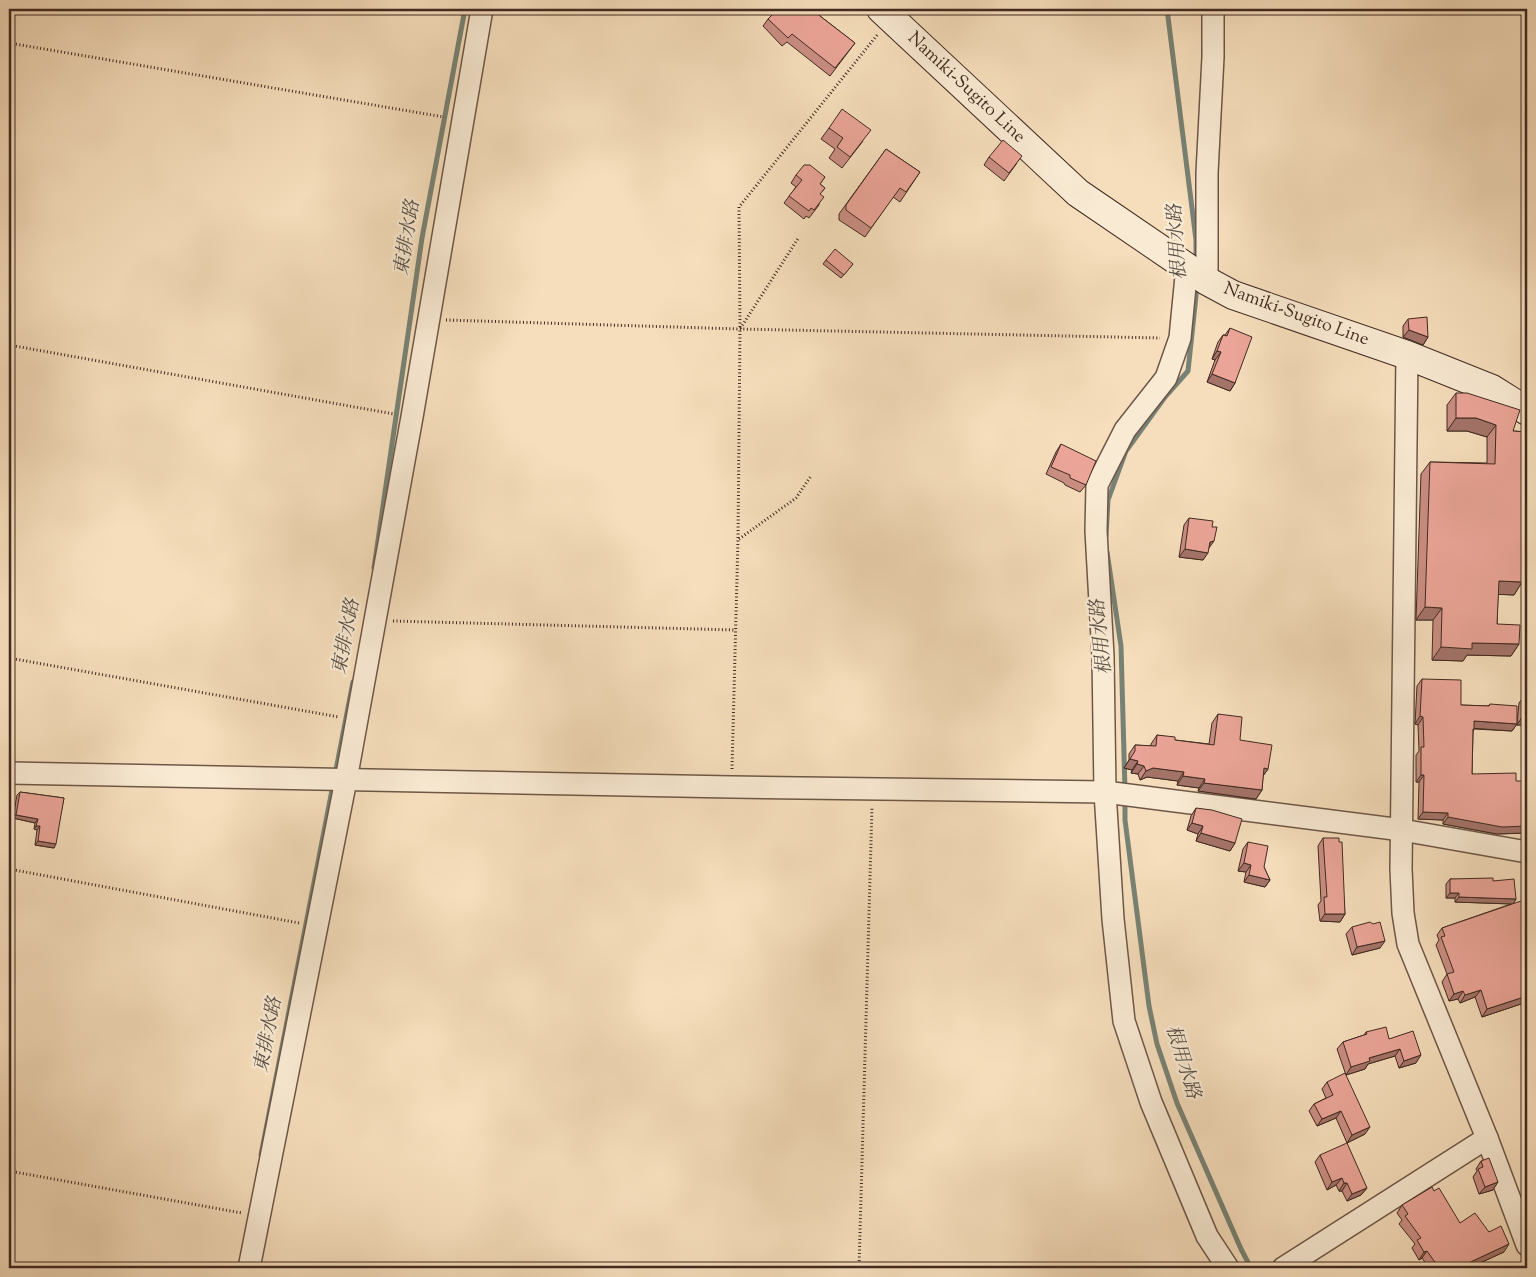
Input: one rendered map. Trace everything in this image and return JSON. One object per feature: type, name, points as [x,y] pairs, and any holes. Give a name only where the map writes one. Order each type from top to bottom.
[{"type":"main road","name":"Namiki-Sugito Line","points":[[886,13],[1078,193],[1197,274],[1233,295],[1406,355],[1492,389],[1527,410]]},
{"type":"street","points":[[249,1268],[346,780],[412,417],[482,9]]},
{"type":"street","points":[[1213,9],[1213,57],[1207,173],[1197,274],[1180,338],[1166,378],[1125,430],[1098,485],[1096,530],[1103,656],[1105,792],[1113,919],[1124,1021],[1151,1102],[1207,1236],[1228,1268]]},
{"type":"street","points":[[1406,355],[1401,869],[1408,944],[1487,1138],[1527,1245]]},
{"type":"street","points":[[9,773],[1105,792],[1402,830],[1527,852]]},
{"type":"street","points":[[1283,1268],[1487,1138]]},
{"type":"path","points":[[732,787],[738,539],[739,207],[886,13]]},
{"type":"path","points":[[9,43],[462,120]]},
{"type":"path","points":[[740,329],[799,237]]},
{"type":"path","points":[[428,319],[740,329],[1180,338]]},
{"type":"path","points":[[9,345],[412,417]]},
{"type":"path","points":[[738,539],[796,498],[811,476]]},
{"type":"path","points":[[375,621],[736,630]]},
{"type":"path","points":[[9,658],[357,720]]},
{"type":"path","points":[[859,1268],[872,789]]},
{"type":"path","points":[[9,869],[317,926]]},
{"type":"path","points":[[9,1171],[260,1216]]},
{"type":"building","points":[[778,9],[812,9],[855,43],[835,68],[792,34],[788,38],[768,19]]},
{"type":"building","points":[[842,109],[871,130],[850,157],[837,147],[843,138],[829,128]]},
{"type":"building","points":[[1003,140],[1022,156],[1009,173],[989,157]]},
{"type":"building","points":[[886,149],[920,172],[906,192],[900,188],[871,228],[846,210],[846,205]]},
{"type":"building","points":[[804,165],[810,165],[825,177],[820,184],[825,188],[820,194],[824,197],[814,210],[811,208],[809,211],[789,196],[802,180],[796,175]]},
{"type":"building","points":[[835,249],[853,264],[844,275],[826,260]]},
{"type":"building","points":[[1427,317],[1428,337],[1409,330],[1408,319]]},
{"type":"building","points":[[1230,328],[1252,337],[1235,383],[1212,374],[1221,352],[1217,351],[1223,335],[1227,336]]},
{"type":"building","points":[[1456,393],[1467,393],[1520,410],[1513,431],[1527,432],[1524,538],[1527,538],[1527,567],[1522,567],[1522,582],[1499,581],[1497,624],[1520,625],[1519,644],[1472,643],[1472,649],[1441,647],[1442,608],[1425,607],[1430,462],[1495,464],[1496,425],[1476,418],[1456,418]]},
{"type":"building","points":[[1061,444],[1096,461],[1086,485],[1070,478],[1070,475],[1051,467]]},
{"type":"building","points":[[1189,518],[1213,521],[1212,527],[1217,527],[1214,541],[1210,542],[1208,553],[1185,549]]},
{"type":"building","points":[[1422,679],[1461,680],[1461,705],[1489,706],[1490,704],[1517,706],[1517,724],[1474,721],[1472,774],[1516,773],[1516,781],[1523,781],[1523,797],[1527,798],[1527,826],[1502,827],[1448,817],[1448,813],[1423,812],[1424,775],[1421,775],[1421,747],[1424,747],[1423,717],[1420,716]]},
{"type":"building","points":[[1524,696],[1527,696],[1527,717],[1522,717]]},
{"type":"building","points":[[1218,714],[1242,717],[1240,740],[1272,745],[1268,769],[1264,768],[1262,790],[1204,783],[1205,779],[1183,776],[1184,772],[1153,768],[1146,771],[1144,766],[1137,764],[1138,761],[1130,759],[1135,751],[1135,745],[1156,746],[1157,735],[1175,737],[1175,740],[1214,745]]},
{"type":"building","points":[[20,792],[64,798],[56,844],[38,841],[40,826],[36,826],[38,819],[16,815]]},
{"type":"building","points":[[1196,808],[1212,810],[1242,819],[1235,843],[1201,833],[1203,826],[1192,823]]},
{"type":"building","points":[[1323,838],[1339,838],[1339,842],[1342,842],[1345,914],[1325,914],[1324,897],[1327,897]]},
{"type":"building","points":[[1248,842],[1268,846],[1264,867],[1270,880],[1249,875],[1251,865],[1244,863]]},
{"type":"building","points":[[1493,878],[1493,881],[1514,879],[1516,899],[1459,897],[1459,893],[1450,893],[1450,879]]},
{"type":"building","points":[[1524,900],[1527,911],[1527,996],[1487,1009],[1481,990],[1465,995],[1463,991],[1454,994],[1447,974],[1454,972],[1441,937],[1445,936],[1442,928]]},
{"type":"building","points":[[1370,922],[1373,924],[1380,922],[1385,941],[1357,947],[1352,927]]},
{"type":"building","points":[[1386,1027],[1389,1039],[1413,1031],[1421,1055],[1404,1061],[1400,1049],[1369,1058],[1370,1061],[1351,1067],[1343,1042],[1367,1034],[1366,1032]]},
{"type":"building","points":[[1345,1073],[1370,1127],[1352,1135],[1341,1111],[1322,1119],[1314,1104],[1333,1095],[1327,1082]]},
{"type":"building","points":[[1347,1143],[1367,1188],[1352,1194],[1347,1183],[1344,1183],[1342,1178],[1332,1182],[1320,1155]]},
{"type":"building","points":[[1489,1158],[1498,1182],[1485,1187],[1478,1169],[1483,1167],[1481,1161]]},
{"type":"building","points":[[1432,1187],[1434,1191],[1439,1188],[1460,1223],[1475,1213],[1489,1232],[1501,1226],[1509,1244],[1462,1266],[1463,1268],[1439,1268],[1427,1251],[1424,1252],[1417,1240],[1421,1238],[1405,1216],[1408,1214],[1402,1205]]},
{"type":"waterway","name":"東排水路","points":[[374,568],[422,238],[465,9]]},
{"type":"waterway","name":"根用水路","points":[[1167,9],[1196,240],[1196,264]]},
{"type":"waterway","name":"根用水路","points":[[1106,536],[1108,500],[1126,451],[1165,397],[1188,371],[1196,285]]},
{"type":"waterway","name":"根用水路","points":[[1107,552],[1121,646],[1125,790]]},
{"type":"waterway","name":"東排水路","points":[[335,775],[353,682]]},
{"type":"waterway","name":"東排水路","points":[[261,1155],[333,785]]},
{"type":"waterway","name":"根用水路","points":[[1125,799],[1125,820],[1149,1006],[1157,1044],[1177,1103],[1251,1268]]}]
